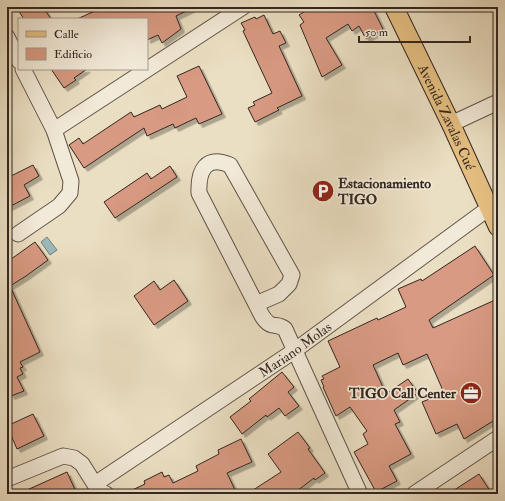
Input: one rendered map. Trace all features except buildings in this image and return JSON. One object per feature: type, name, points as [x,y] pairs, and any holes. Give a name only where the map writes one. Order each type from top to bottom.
[{"type":"main road","name":"Avenida Zavalas Cué","points":[[394,7],[451,124],[498,227]]},
{"type":"street","points":[[148,69],[243,7]]},
{"type":"street","points":[[7,37],[18,59]]},
{"type":"street","points":[[18,234],[59,206],[70,193],[71,181],[54,130],[24,70]]},
{"type":"street","points":[[54,130],[146,70]]},
{"type":"street","points":[[451,124],[498,102]]},
{"type":"street","points":[[256,304],[279,294],[289,284],[292,275],[230,165],[220,161],[208,164],[201,172],[199,183],[200,193],[256,304],[265,320],[271,325],[282,326],[284,329],[360,494]]},
{"type":"street","name":"Mariano Molas","points":[[100,491],[489,208]]},
{"type":"street","points":[[414,494],[498,438]]},
{"type":"street","points":[[8,475],[63,456],[74,458],[82,464],[100,491]]},
{"type":"water","points":[[47,237],[57,250],[50,255],[41,242]]},
{"type":"place","name":"Estacionamiento TIGO","points":[[323,191]]},
{"type":"place","name":"TIGO Call Center","points":[[471,393]]}]
